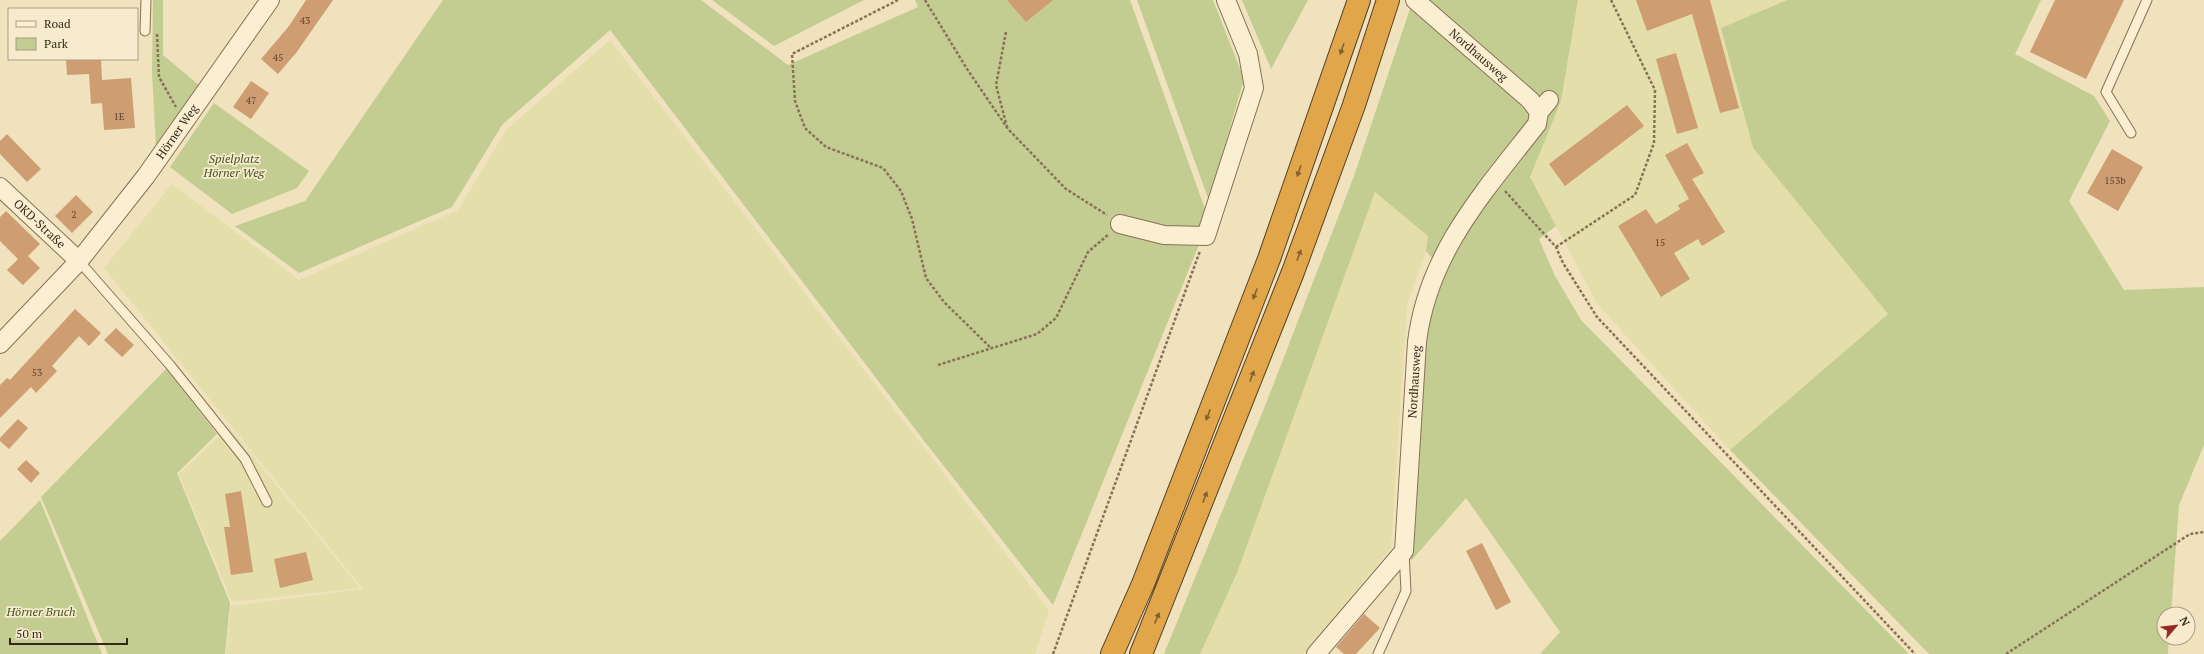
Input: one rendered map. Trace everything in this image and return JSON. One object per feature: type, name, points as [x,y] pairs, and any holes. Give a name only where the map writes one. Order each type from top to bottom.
[{"type":"highway","points":[[1112,654],[1142,584],[1269,259],[1359,0]]},
{"type":"highway","points":[[1141,654],[1293,272],[1354,105],[1388,0]]},
{"type":"street","name":"Hörner Weg","points":[[0,344],[79,261],[146,176],[270,0]]},
{"type":"street","points":[[1120,224],[1164,235],[1206,236],[1254,88],[1248,54],[1226,0]]},
{"type":"street","name":"Nordhausweg","points":[[1404,551],[1420,316],[1430,284],[1444,254],[1470,210],[1537,124],[1544,106],[1530,100],[1415,0]]},
{"type":"street","name":"OKD-Straße","points":[[0,187],[79,261]]},
{"type":"street","points":[[1316,654],[1404,551]]},
{"type":"lane","points":[[145,31],[146,0]]},
{"type":"lane","points":[[2131,133],[2106,92],[2147,0]]},
{"type":"lane","points":[[79,261],[170,365],[245,459],[267,502]]},
{"type":"lane","points":[[1378,654],[1406,591],[1404,551]]},
{"type":"path","points":[[898,0],[792,54],[795,101],[805,128],[826,147],[883,168],[901,191],[912,219],[926,278],[944,302],[993,349]]},
{"type":"path","points":[[926,0],[968,69],[1008,129],[1066,189],[1120,224],[1088,252],[1056,318],[1037,334],[938,365]]},
{"type":"path","points":[[1556,247],[1635,195],[1654,143],[1655,90],[1611,0]]},
{"type":"path","points":[[157,32],[159,77],[168,96],[186,121]]},
{"type":"path","points":[[1006,32],[996,86],[1008,129]]},
{"type":"path","points":[[1496,177],[1503,189],[1556,247],[1563,263],[1597,317],[1915,654]]},
{"type":"path","points":[[1053,654],[1206,236]]},
{"type":"path","points":[[2006,654],[2190,534],[2204,532]]},
{"type":"shaded area","points":[[1578,0],[1787,0],[1721,28],[1753,148],[1888,314],[1730,450],[1598,305],[1530,177],[1561,101]]},
{"type":"shaded area","points":[[610,40],[1049,610],[1035,654],[226,654],[231,606],[363,589],[104,268],[172,184],[299,280],[458,210],[507,129]]},
{"type":"shaded area","points":[[1375,192],[1429,236],[1426,251],[1407,305],[1391,548],[1303,654],[1200,654],[1237,573]]},
{"type":"shaded area","points":[[229,427],[360,588],[232,602],[179,474]]},
{"type":"green space","points":[[153,0],[163,0],[163,55],[199,85],[156,147],[152,73]]},
{"type":"green space","points":[[443,0],[701,0],[788,65],[918,7],[915,0],[1130,0],[1209,220],[1053,605],[925,442],[610,30],[502,125],[452,207],[299,273],[235,226],[305,201]]},
{"type":"green space","points":[[712,0],[864,0],[774,46]]},
{"type":"green space","points":[[1137,0],[1213,0],[1244,79],[1209,201]]},
{"type":"green space","points":[[1242,0],[1308,0],[1271,69]]},
{"type":"green space","points":[[1413,0],[1578,0],[1561,101],[1530,177],[1556,226],[1539,239],[1555,276],[1581,320],[1909,654],[1540,654],[1560,632],[1466,498],[1411,561],[1426,326],[1446,274],[1426,251],[1428,236],[1375,192],[1237,573],[1200,654],[1164,654],[1267,401],[1354,176]]},
{"type":"green space","points":[[1787,0],[2041,0],[2015,54],[2094,96],[2110,121],[2069,201],[2124,290],[2204,287],[2204,445],[2179,505],[2172,606],[2156,606],[2156,646],[2168,646],[2168,654],[1929,654],[1730,450],[1888,314],[1753,148],[1721,28]]},
{"type":"green space","name":"Spielplatz Hörner Weg","points":[[214,103],[309,171],[297,188],[232,214],[170,167]]},
{"type":"green space","points":[[166,369],[217,434],[177,473],[230,603],[225,654],[108,654],[41,497]]},
{"type":"green space","name":"Hörner Bruch","points":[[40,500],[102,654],[0,654],[0,541]]},
{"type":"building","points":[[306,0],[333,0],[296,53],[278,74],[261,59],[289,26]]},
{"type":"building","points":[[1007,0],[1053,0],[1026,22]]},
{"type":"building","points":[[1636,0],[1710,0],[1739,108],[1720,113],[1692,14],[1647,31]]},
{"type":"building","points":[[2055,0],[2124,0],[2086,79],[2030,52]]},
{"type":"building","points":[[1676,53],[1698,128],[1677,134],[1656,59]]},
{"type":"building","points":[[66,60],[101,60],[102,80],[131,78],[135,128],[104,130],[102,103],[91,104],[89,74],[67,75]]},
{"type":"building","points":[[251,81],[269,93],[251,119],[233,107]]},
{"type":"building","points":[[1627,105],[1644,126],[1565,186],[1549,164]]},
{"type":"building","points":[[7,134],[41,169],[27,182],[0,154],[0,141]]},
{"type":"building","points":[[1687,143],[1704,173],[1692,179],[1725,232],[1702,246],[1698,239],[1674,253],[1690,279],[1661,297],[1618,226],[1646,209],[1656,224],[1680,209],[1678,205],[1689,199],[1665,155]]},
{"type":"building","points":[[2112,149],[2143,167],[2118,211],[2087,193]]},
{"type":"building","points":[[76,195],[93,212],[72,233],[55,216]]},
{"type":"building","points":[[6,211],[40,244],[28,256],[40,268],[23,285],[7,270],[18,259],[0,241],[0,217]]},
{"type":"building","points":[[75,309],[101,333],[89,346],[79,336],[52,366],[57,371],[36,393],[31,387],[0,418],[0,385],[7,378],[10,380]]},
{"type":"building","points":[[116,328],[134,345],[122,357],[104,340]]},
{"type":"building","points":[[18,419],[28,428],[9,449],[0,441],[0,438]]},
{"type":"building","points":[[26,460],[40,473],[31,483],[17,469]]},
{"type":"building","points":[[241,491],[253,572],[231,575],[224,527],[230,527],[225,494]]},
{"type":"building","points":[[1482,543],[1511,602],[1496,610],[1466,551]]},
{"type":"building","points":[[306,552],[313,580],[280,588],[274,559]]},
{"type":"building","points":[[1364,614],[1380,628],[1356,654],[1344,654],[1336,647]]}]
